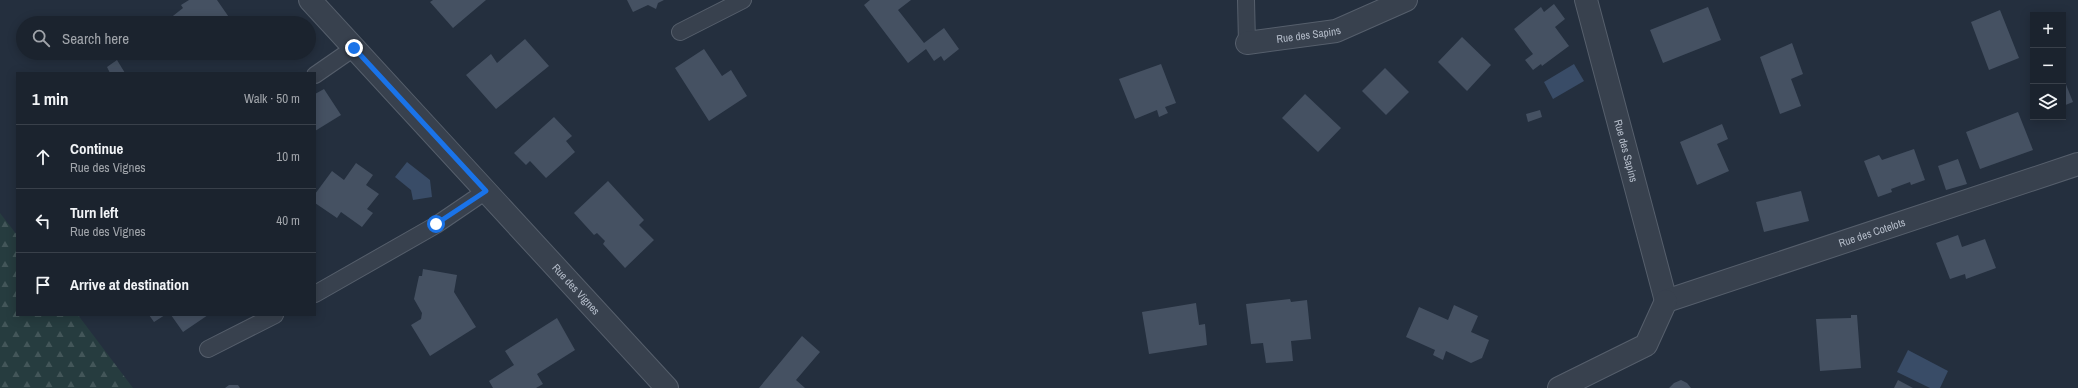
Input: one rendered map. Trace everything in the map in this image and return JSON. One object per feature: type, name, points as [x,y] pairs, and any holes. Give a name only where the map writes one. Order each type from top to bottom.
[{"type":"street","name":"Rue des Vignes","points":[[310,0],[668,388]]},
{"type":"street","name":"Rue des Sapins","points":[[1247,43],[1336,31],[1406,0]]},
{"type":"street","name":"Rue des Sapins","points":[[1586,0],[1666,301]]},
{"type":"street","name":"Rue des Cotelots","points":[[1666,301],[2078,164]]},
{"type":"street","points":[[1559,388],[1646,345],[1666,301]]},
{"type":"lane","points":[[680,32],[743,0]]},
{"type":"lane","name":"Rue des Sapins","points":[[1246,0],[1247,43]]},
{"type":"lane","points":[[316,74],[354,48]]},
{"type":"lane","points":[[316,293],[436,224],[486,191]]},
{"type":"lane","points":[[208,349],[273,316]]},
{"type":"green space","points":[[0,213],[16,234],[16,316],[79,316],[133,388],[0,388]]},
{"type":"water","points":[[1574,64],[1584,81],[1553,99],[1544,82]]},
{"type":"water","points":[[407,162],[430,180],[432,197],[413,200],[411,190],[395,177]]},
{"type":"water","points":[[1908,350],[1948,371],[1940,388],[1930,388],[1897,372]]},
{"type":"building","points":[[189,0],[217,0],[228,16],[173,16],[183,8],[181,5]]},
{"type":"building","points":[[433,0],[486,0],[453,28],[430,2]]},
{"type":"building","points":[[627,0],[664,0],[658,3],[656,9],[648,5],[633,12]]},
{"type":"building","points":[[870,0],[911,0],[898,10],[924,43],[944,28],[959,49],[944,61],[941,56],[934,61],[926,49],[908,63],[864,5]]},
{"type":"building","points":[[1554,4],[1565,19],[1555,27],[1569,46],[1542,66],[1541,64],[1533,70],[1525,60],[1533,54],[1514,29],[1541,7],[1544,12]]},
{"type":"building","points":[[1708,7],[1721,40],[1663,63],[1650,30]]},
{"type":"building","points":[[2000,10],[2019,58],[1989,70],[1971,22]]},
{"type":"building","points":[[1462,37],[1491,65],[1467,91],[1438,62]]},
{"type":"building","points":[[525,39],[549,66],[496,109],[466,75],[491,54],[497,63]]},
{"type":"building","points":[[1792,43],[1803,74],[1791,79],[1801,106],[1780,114],[1760,57]]},
{"type":"building","points":[[704,49],[722,76],[731,70],[747,96],[709,121],[675,68]]},
{"type":"building","points":[[117,60],[124,72],[110,72],[107,67]]},
{"type":"building","points":[[1161,64],[1176,103],[1165,107],[1168,113],[1159,117],[1157,110],[1135,119],[1119,79]]},
{"type":"building","points":[[1385,68],[1409,92],[1386,115],[1362,91]]},
{"type":"building","points":[[2066,84],[2073,102],[2066,105]]},
{"type":"building","points":[[324,89],[341,115],[316,130],[316,93]]},
{"type":"building","points":[[1305,94],[1341,128],[1318,152],[1282,118]]},
{"type":"building","points":[[1540,110],[1542,117],[1528,122],[1526,114]]},
{"type":"building","points":[[2018,112],[2033,150],[1980,169],[1966,132]]},
{"type":"building","points":[[554,117],[572,136],[566,141],[575,152],[546,178],[530,161],[526,165],[514,153]]},
{"type":"building","points":[[1722,124],[1728,139],[1717,144],[1729,171],[1697,185],[1680,142]]},
{"type":"building","points":[[1914,149],[1925,180],[1911,185],[1910,182],[1891,189],[1892,192],[1878,197],[1864,161],[1879,155],[1882,160]]},
{"type":"building","points":[[1958,159],[1967,184],[1946,190],[1938,166]]},
{"type":"building","points":[[356,163],[373,175],[366,185],[379,194],[367,209],[373,213],[362,227],[341,212],[337,218],[316,204],[316,193],[332,171],[344,180]]},
{"type":"building","points":[[608,181],[644,220],[639,225],[654,240],[625,268],[603,244],[605,241],[597,233],[594,235],[574,213]]},
{"type":"building","points":[[1801,191],[1809,221],[1764,232],[1756,202]]},
{"type":"building","points":[[1958,235],[1962,247],[1985,239],[1996,268],[1966,279],[1965,274],[1950,279],[1936,243]]},
{"type":"building","points":[[423,269],[457,275],[454,292],[476,327],[430,356],[411,325],[421,319],[422,313],[414,299],[419,276],[422,276]]},
{"type":"building","points":[[1290,299],[1291,302],[1307,300],[1311,339],[1291,341],[1293,361],[1266,363],[1263,343],[1251,344],[1246,304]]},
{"type":"building","points":[[1196,303],[1199,325],[1205,324],[1207,345],[1149,354],[1142,312]]},
{"type":"building","points":[[1454,305],[1478,316],[1471,332],[1489,340],[1482,358],[1471,363],[1446,351],[1443,360],[1433,355],[1435,350],[1406,337],[1419,307],[1448,320]]},
{"type":"building","points":[[1851,315],[1857,315],[1861,368],[1820,371],[1816,319],[1851,318]]},
{"type":"building","points":[[150,316],[163,316],[154,322]]},
{"type":"building","points":[[172,316],[207,316],[183,332]]},
{"type":"building","points":[[557,318],[575,350],[537,374],[543,384],[536,388],[493,388],[489,381],[514,365],[505,351]]},
{"type":"building","points":[[802,336],[820,352],[796,380],[805,388],[759,388]]},
{"type":"building","points":[[1681,380],[1687,383],[1691,388],[1669,388],[1674,383]]},
{"type":"building","points":[[1898,380],[1913,388],[1894,388]]},
{"type":"building","points":[[229,385],[238,385],[240,388],[225,388]]},
{"type":"route","points":[[354,48],[486,191],[436,224]]}]
